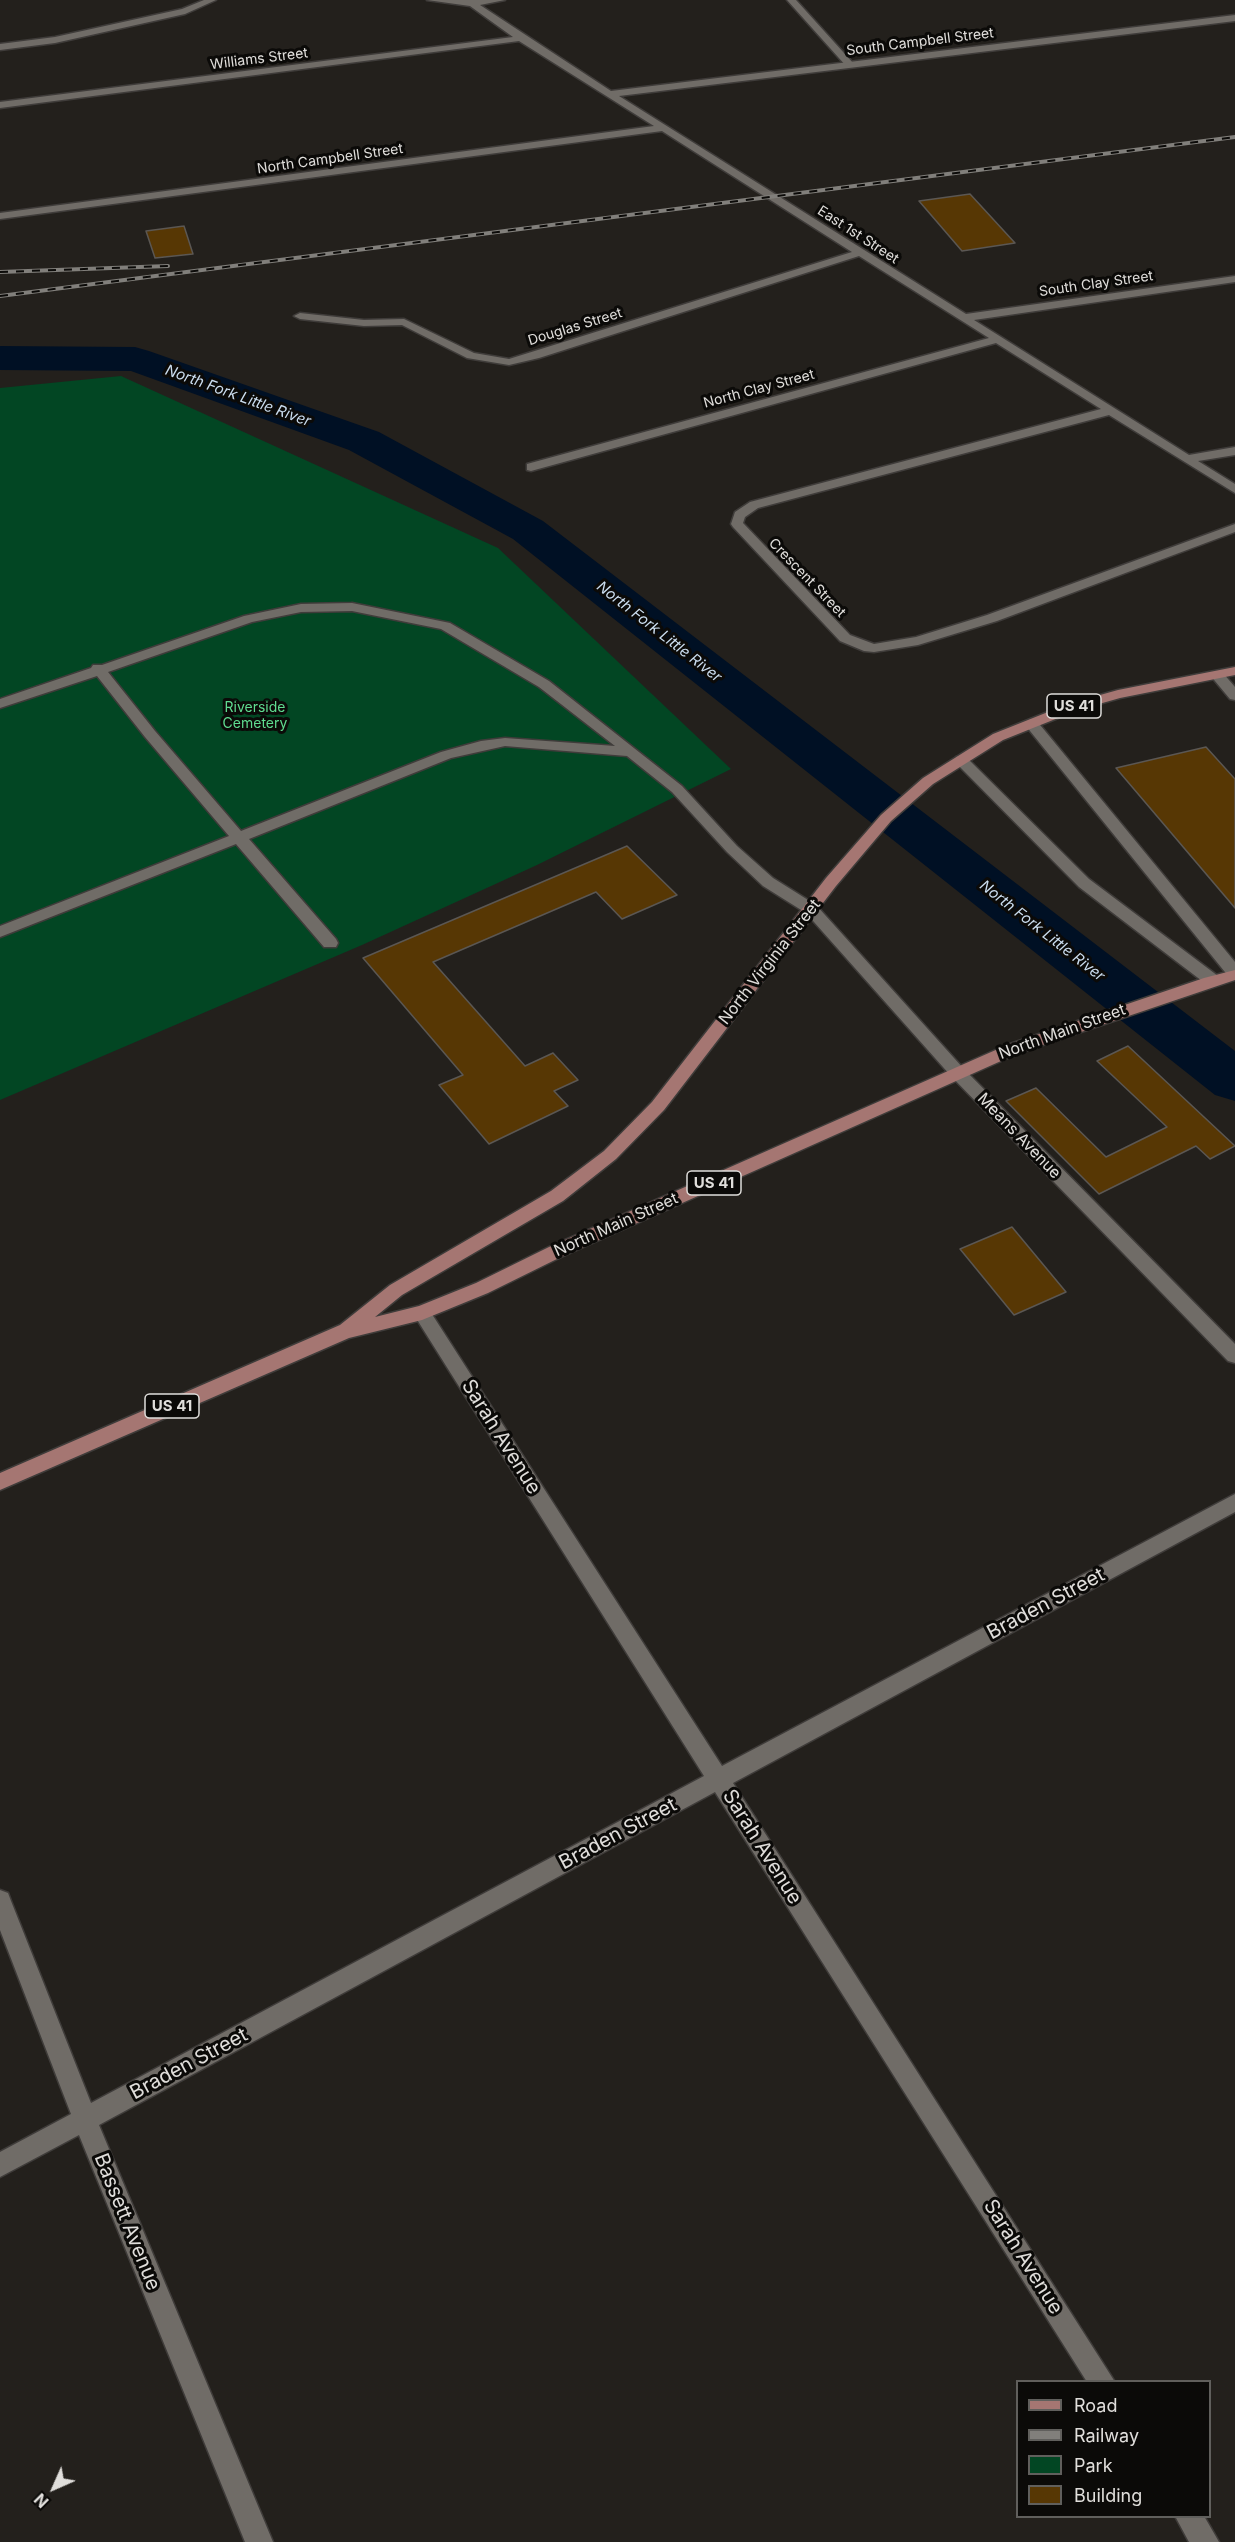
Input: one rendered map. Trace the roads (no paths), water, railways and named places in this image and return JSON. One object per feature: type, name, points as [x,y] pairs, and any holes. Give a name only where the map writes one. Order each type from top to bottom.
[{"type":"main road","name":"North Virginia Street","points":[[345,1331],[396,1290],[557,1196],[610,1155],[658,1106],[831,882],[886,818],[928,781],[998,737],[1031,723],[1118,694],[1235,671]]},
{"type":"main road","name":"North Main Street","points":[[0,1482],[345,1331],[422,1313],[957,1072],[1080,1024],[1235,974]]},
{"type":"street","points":[[0,48],[55,40],[185,11],[212,0]]},
{"type":"street","points":[[431,0],[470,2],[501,0]]},
{"type":"street","points":[[790,0],[850,65]]},
{"type":"street","name":"East 1st Street","points":[[470,2],[520,38],[859,254],[1235,489]]},
{"type":"street","name":"South Campbell Street","points":[[609,94],[1235,18]]},
{"type":"street","name":"Williams Street","points":[[0,105],[520,38]]},
{"type":"street","name":"North Campbell Street","points":[[0,216],[663,128]]},
{"type":"street","name":"Douglas Street","points":[[300,316],[364,323],[404,322],[471,357],[509,362],[546,353],[859,254]]},
{"type":"street","name":"South Clay Street","points":[[962,318],[1235,279]]},
{"type":"street","name":"North Clay Street","points":[[531,467],[995,340]]},
{"type":"street","name":"Crescent Street","points":[[1109,411],[754,505],[739,515],[737,524],[845,638],[864,647],[874,648],[918,641],[992,618],[1235,528]]},
{"type":"street","points":[[1186,459],[1235,451]]},
{"type":"street","name":"Means Avenue","points":[[0,704],[98,668],[249,619],[301,608],[352,607],[445,626],[544,684],[677,789],[732,849],[768,882],[811,909],[957,1072],[1235,1356]]},
{"type":"street","points":[[98,668],[150,734],[330,943]]},
{"type":"street","points":[[1217,675],[1235,696]]},
{"type":"street","points":[[1031,723],[1235,974]]},
{"type":"street","points":[[0,932],[446,755],[481,745],[505,742],[631,752]]},
{"type":"street","points":[[961,760],[1084,883],[1208,982]]},
{"type":"street","name":"Sarah Avenue","points":[[422,1313],[1101,2380]]},
{"type":"street","name":"Braden Street","points":[[0,2165],[1235,1502]]},
{"type":"street","name":"Bassett Avenue","points":[[0,1901],[85,2120],[259,2542]]},
{"type":"street","points":[[1189,2518],[1204,2542]]},
{"type":"waterway","name":"North Fork Little River","points":[[0,358],[135,359],[364,441],[528,530],[1235,1081]]},
{"type":"railway","points":[[0,296],[1235,137]]},
{"type":"railway","points":[[0,272],[168,266]]},
{"type":"park label","name":"Riverside Cemetery","points":[[255,716]]}]
